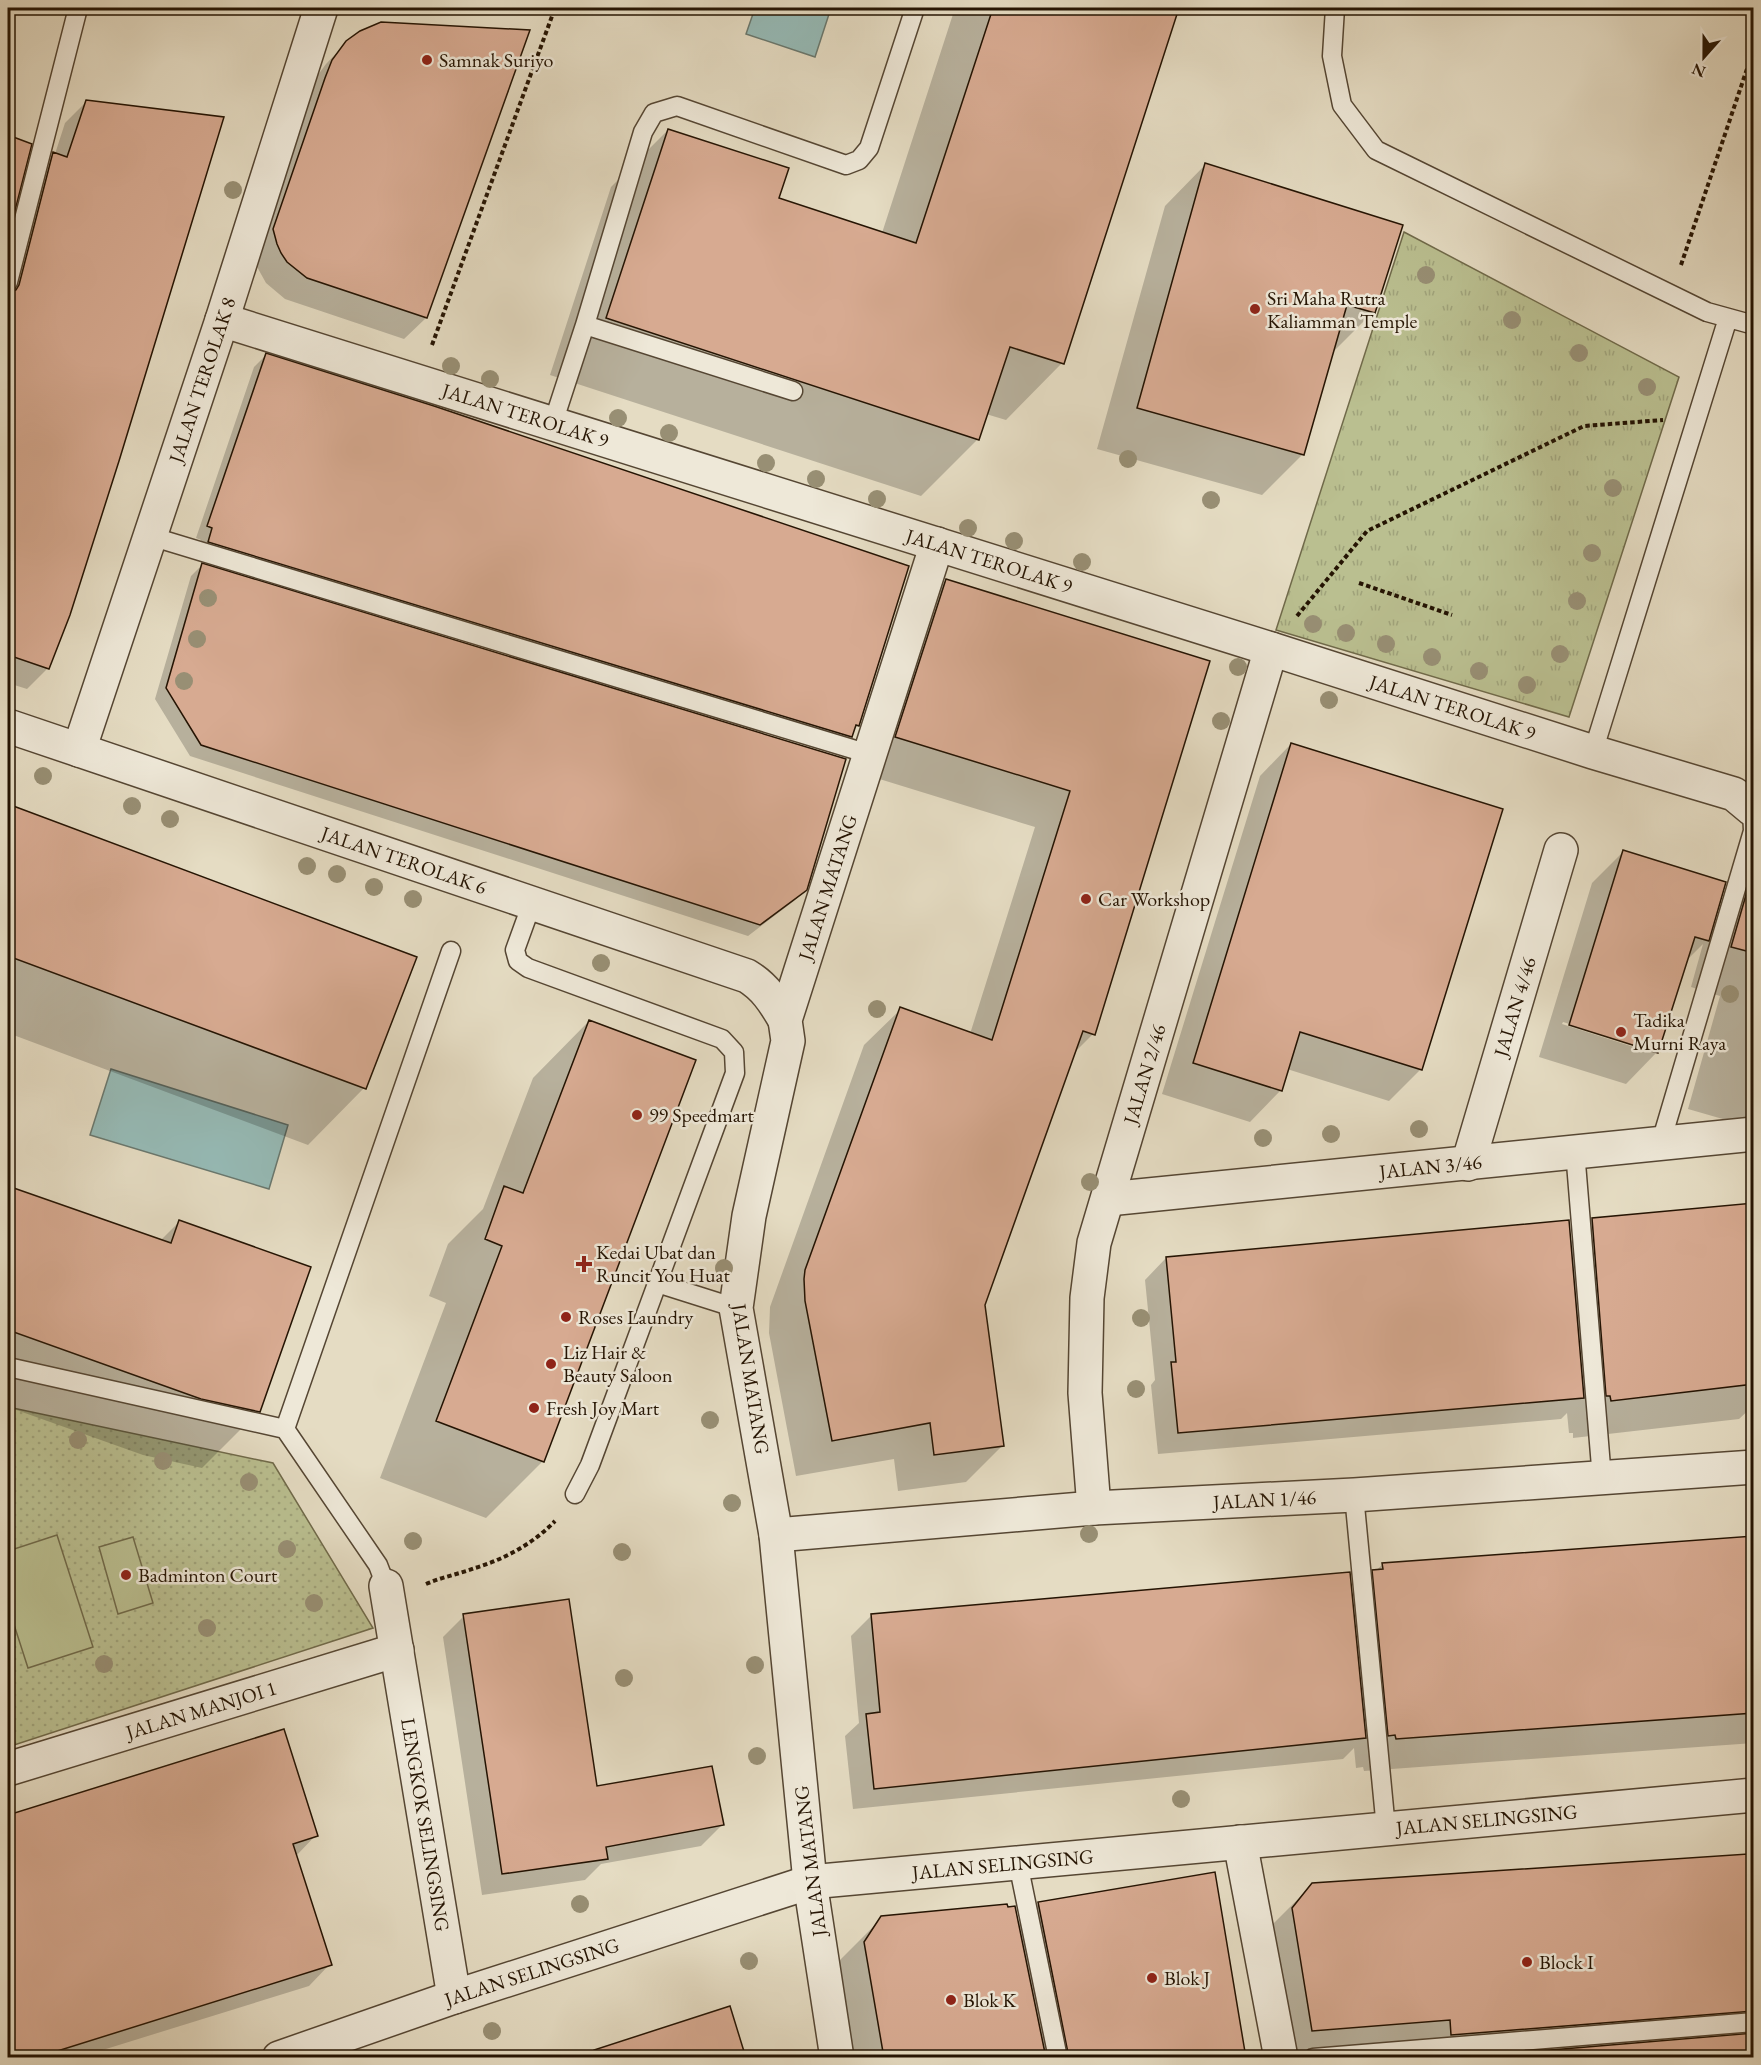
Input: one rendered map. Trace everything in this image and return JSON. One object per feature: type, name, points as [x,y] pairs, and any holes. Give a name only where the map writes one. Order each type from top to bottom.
[{"type":"street","name":"JALAN TEROLAK 8","points":[[79,750],[222,320],[321,8]]},
{"type":"street","name":"JALAN TEROLAK 9","points":[[222,320],[1593,752],[1734,794],[1752,809]]},
{"type":"street","name":"JALAN MATANG","points":[[837,2058],[810,1882],[777,1535],[736,1308],[750,1216],[788,1041],[785,1020],[937,544]]},
{"type":"street","name":"JALAN 2/46","points":[[1094,1508],[1085,1393],[1087,1298],[1094,1243],[1271,649]]},
{"type":"street","name":"JALAN TEROLAK 6","points":[[8,726],[747,976],[761,985],[785,1020]]},
{"type":"street","name":"JALAN 4/46","points":[[1468,1164],[1561,850]]},
{"type":"street","name":"JALAN 3/46","points":[[1108,1199],[1754,1134]]},
{"type":"street","name":"JALAN 1/46","points":[[777,1535],[1094,1508],[1354,1495],[1754,1467]]},
{"type":"street","name":"LENGKOK SELINGSING","points":[[387,1596],[454,1997]]},
{"type":"street","name":"JALAN MANJOI 1","points":[[8,1769],[397,1650]]},
{"type":"street","name":"JALAN SELINGSING","points":[[279,2058],[454,1997],[810,1882],[1754,1795]]},
{"type":"street","points":[[1240,1842],[1281,2058]]},
{"type":"lane","points":[[8,282],[78,8]]},
{"type":"lane","points":[[553,423],[585,326],[643,132],[654,113],[677,106],[846,165],[860,160],[869,148],[915,8]]},
{"type":"lane","points":[[1335,8],[1332,56],[1342,105],[1376,150],[1707,312],[1754,326]]},
{"type":"lane","points":[[1593,752],[1728,318]]},
{"type":"lane","points":[[585,326],[793,391]]},
{"type":"lane","points":[[150,536],[869,754]]},
{"type":"lane","points":[[1661,1142],[1753,831],[1752,809]]},
{"type":"lane","points":[[532,903],[515,950],[518,961],[528,968],[722,1039],[734,1052],[735,1073],[590,1466],[574,1494]]},
{"type":"lane","points":[[285,1429],[451,951]]},
{"type":"lane","points":[[1575,1151],[1602,1479]]},
{"type":"lane","points":[[657,1283],[736,1308]]},
{"type":"lane","points":[[8,1366],[285,1429],[378,1565],[387,1596]]},
{"type":"lane","points":[[1354,1495],[1386,1828]]},
{"type":"lane","points":[[1018,1863],[1058,2058]]},
{"type":"lane","points":[[1313,2058],[1754,2022]]},
{"type":"path","points":[[418,382],[555,8]]},
{"type":"path","points":[[1672,294],[1754,48]]},
{"type":"path","points":[[1271,649],[1367,531],[1584,426],[1698,417]]},
{"type":"path","points":[[1359,583],[1452,615]]},
{"type":"path","points":[[387,1596],[507,1556],[535,1539],[554,1522],[574,1494]]},
{"type":"green space","points":[[1404,232],[1679,377],[1569,717],[1276,630]]},
{"type":"green space","points":[[8,1407],[273,1463],[373,1628],[8,1747]]},
{"type":"green space","points":[[57,1535],[93,1647],[28,1668],[8,1606],[8,1551]]},
{"type":"green space","name":"Badminton Court","points":[[133,1537],[153,1603],[118,1614],[99,1547]]},
{"type":"water","points":[[755,8],[831,8],[815,57],[746,34]]},
{"type":"water","points":[[111,1069],[288,1125],[269,1189],[90,1135]]},
{"type":"building","points":[[993,8],[1179,8],[1064,364],[1010,347],[979,440],[606,318],[668,129],[789,168],[779,198],[916,243]]},
{"type":"building","points":[[381,22],[530,30],[427,318],[307,278],[287,262],[277,244],[273,229],[332,60],[346,41],[360,31]]},
{"type":"building","points":[[86,100],[224,117],[119,461],[70,615],[49,669],[8,655],[8,293],[16,290],[19,285],[53,152],[67,157]]},
{"type":"building","points":[[8,135],[32,144],[8,238]]},
{"type":"building","name":"Sri Maha Rutra Kaliamman Temple","points":[[1205,163],[1403,225],[1375,313],[1347,305],[1304,455],[1137,408]]},
{"type":"building","points":[[266,353],[434,406],[909,566],[859,726],[856,725],[852,737],[208,542],[212,528],[207,526]]},
{"type":"building","points":[[202,563],[846,759],[807,890],[760,925],[201,745],[166,688]]},
{"type":"building","points":[[946,579],[1210,661],[1095,1035],[1083,1031],[985,1305],[1004,1446],[934,1455],[930,1423],[832,1441],[805,1301],[804,1279],[805,1270],[900,1007],[992,1040],[1070,791],[895,737]]},
{"type":"building","points":[[1291,743],[1503,809],[1422,1070],[1300,1032],[1282,1091],[1193,1063]]},
{"type":"building","points":[[8,804],[417,957],[366,1089],[8,956]]},
{"type":"building","points":[[1623,850],[1726,882],[1709,941],[1695,937],[1658,1053],[1569,1025]]},
{"type":"building","points":[[1748,888],[1754,890],[1754,953],[1731,947]]},
{"type":"building","points":[[589,1020],[696,1060],[544,1462],[436,1421],[502,1246],[485,1239],[504,1186],[523,1193]]},
{"type":"building","points":[[8,1186],[171,1243],[179,1220],[311,1267],[260,1412],[201,1399],[8,1330]]},
{"type":"building","points":[[1754,1203],[1754,1384],[1611,1401],[1610,1396],[1606,1396],[1592,1218]]},
{"type":"building","points":[[1569,1220],[1584,1398],[1178,1433],[1171,1362],[1176,1362],[1166,1257]]},
{"type":"building","points":[[1754,1536],[1754,1713],[1396,1739],[1395,1735],[1388,1736],[1372,1570],[1383,1569],[1382,1563]]},
{"type":"building","points":[[1350,1572],[1366,1738],[874,1789],[866,1714],[880,1712],[871,1614]]},
{"type":"building","points":[[569,1599],[597,1786],[712,1766],[724,1825],[606,1847],[608,1859],[502,1874],[463,1614]]},
{"type":"building","points":[[284,1729],[318,1836],[293,1844],[332,1965],[35,2058],[8,2058],[8,1815]]},
{"type":"building","name":"Block I","points":[[1748,1854],[1754,1930],[1754,2011],[1451,2035],[1450,2020],[1312,2031],[1292,1908],[1312,1883]]},
{"type":"building","name":"Blok J","points":[[1215,1872],[1246,2058],[1069,2058],[1038,1902]]},
{"type":"building","name":"Blok K","points":[[1007,1904],[1008,1907],[1015,1906],[1046,2058],[884,2058],[864,1942],[881,1916]]},
{"type":"building","points":[[730,2006],[746,2058],[595,2058],[594,2050]]},
{"type":"building","points":[[1754,2033],[1754,2058],[1457,2058]]},
{"type":"place","name":"Samnak Suriyo","points":[[427,60]]},
{"type":"place","name":"Sri Maha Rutra Kaliamman Temple","points":[[1255,309]]},
{"type":"place","name":"Car Workshop","points":[[1086,899]]},
{"type":"place","name":"Tadika Murni Raya","points":[[1621,1032]]},
{"type":"place","name":"99 Speedmart","points":[[637,1115]]},
{"type":"place","name":"Kedai Ubat dan Runcit You Huat","points":[[584,1264]]},
{"type":"place","name":"Roses Laundry","points":[[566,1317]]},
{"type":"place","name":"Liz Hair & Beauty Saloon","points":[[551,1364]]},
{"type":"place","name":"Fresh Joy Mart","points":[[534,1408]]},
{"type":"place","name":"Badminton Court","points":[[126,1575]]},
{"type":"place","name":"Block I","points":[[1527,1962]]},
{"type":"place","name":"Blok J","points":[[1152,1978]]},
{"type":"place","name":"Blok K","points":[[951,2000]]}]
